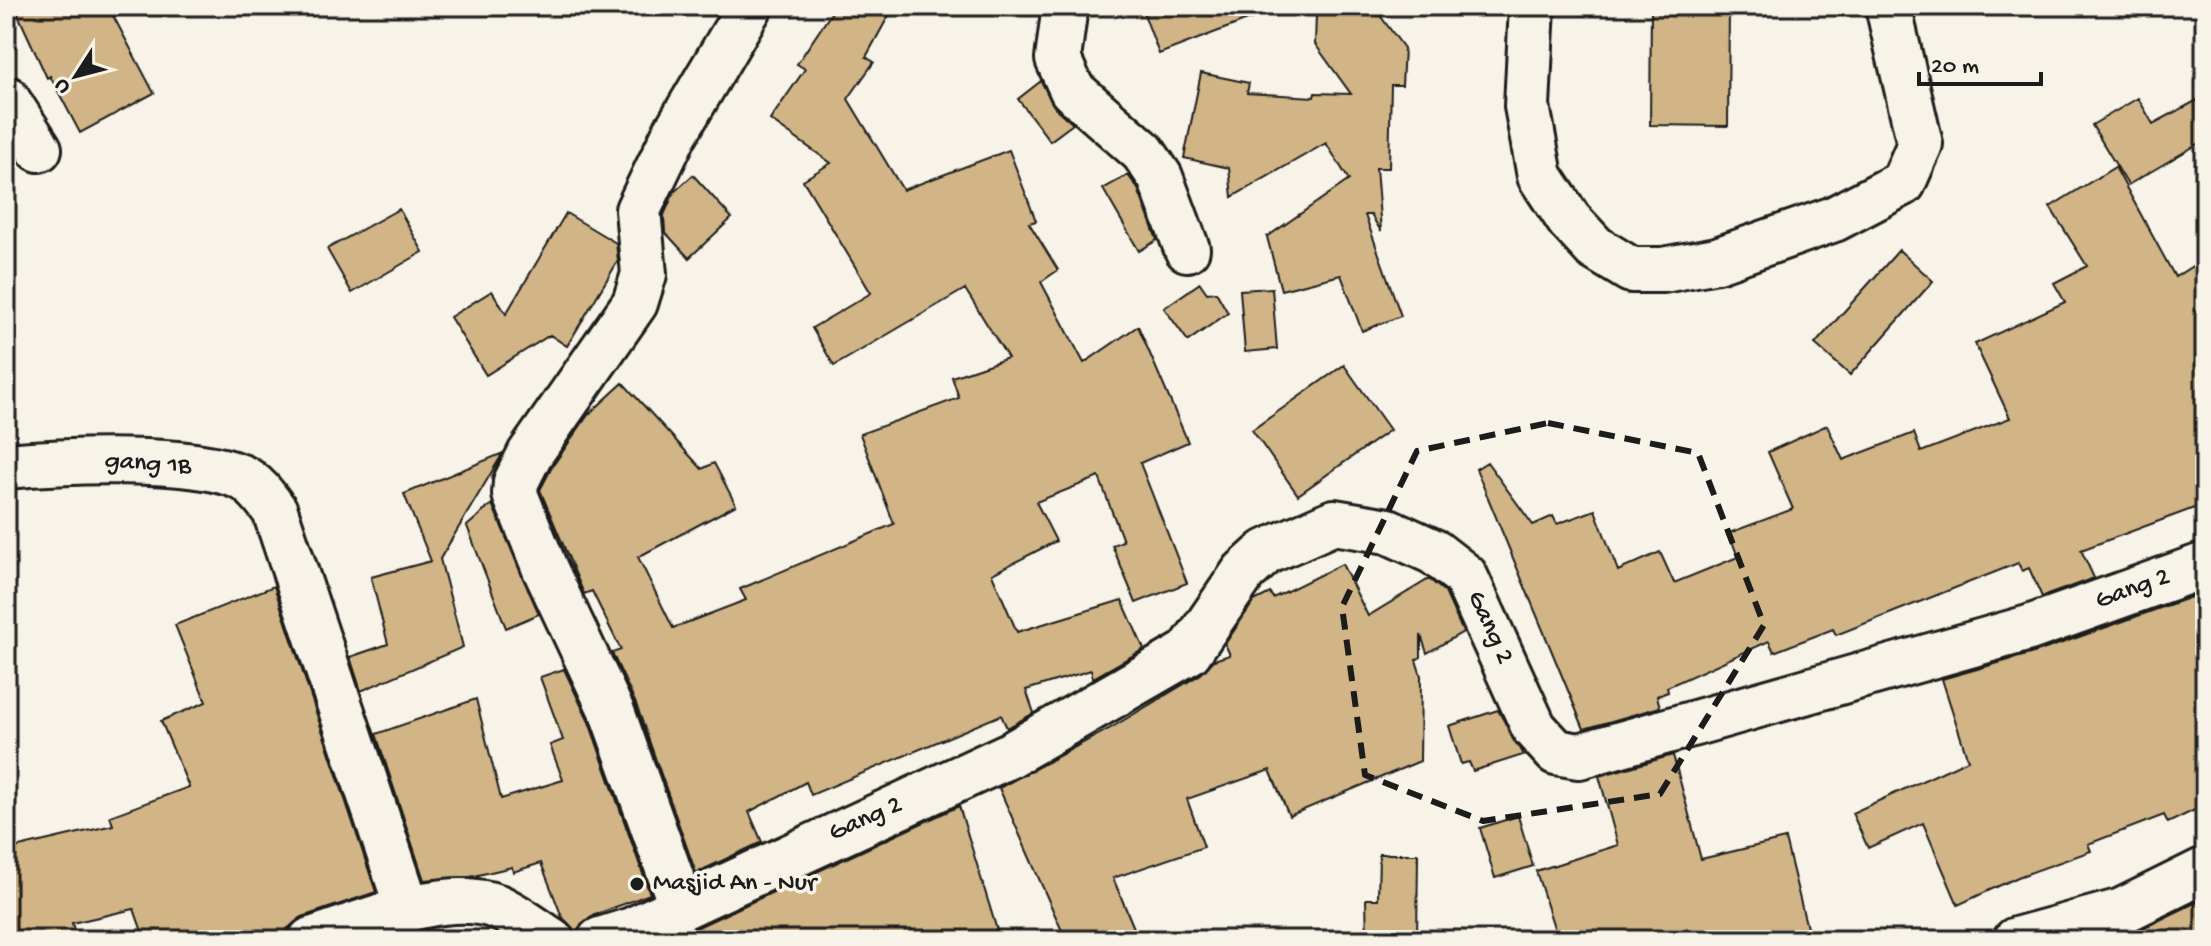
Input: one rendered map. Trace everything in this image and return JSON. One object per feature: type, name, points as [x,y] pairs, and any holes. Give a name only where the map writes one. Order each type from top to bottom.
[{"type":"street","points":[[681,905],[612,712],[545,569],[515,494],[516,482],[530,454],[635,303],[644,274],[638,210],[662,156],[750,6]]},
{"type":"street","points":[[1065,6],[1058,59],[1072,90],[1143,152],[1160,177],[1187,249]]},
{"type":"street","points":[[1532,6],[1527,106],[1540,176],[1569,220],[1595,248],[1631,270],[1663,270],[1717,260],[1834,219],[1903,183],[1920,144],[1888,6]]},
{"type":"street","points":[[6,98],[39,149]]},
{"type":"street","name":"gang 1B","points":[[6,466],[65,460],[210,469],[242,477],[275,511],[431,917]]},
{"type":"street","name":"Gang 2","points":[[600,940],[632,930],[1010,755],[1189,652],[1244,572],[1266,552],[1334,522],[1388,531],[1434,552],[1465,576],[1534,728],[1556,752],[1579,756],[2029,628],[2205,565]]},
{"type":"street","points":[[2016,940],[2122,911],[2205,870]]},
{"type":"street","points":[[311,940],[431,917],[483,903],[500,908],[551,940]]},
{"type":"highlighted area","points":[[1548,423],[1698,453],[1764,625],[1660,794],[1483,821],[1365,775],[1342,607],[1417,451]]},
{"type":"building","points":[[14,6],[108,6],[154,93],[80,133],[50,76],[47,78]]},
{"type":"building","points":[[836,6],[894,6],[866,57],[874,62],[848,99],[903,190],[1009,150],[1036,221],[1029,223],[1058,270],[1041,282],[1084,363],[1138,326],[1188,442],[1140,463],[1187,583],[1136,603],[1112,545],[1123,541],[1099,477],[1036,502],[1056,541],[992,574],[1017,632],[1122,600],[1144,649],[1093,678],[1091,670],[1026,690],[1034,713],[1007,728],[1001,715],[811,795],[806,782],[749,812],[762,842],[696,873],[636,704],[612,653],[621,650],[592,591],[584,594],[540,490],[552,467],[588,415],[623,383],[702,469],[714,463],[736,505],[638,557],[673,628],[746,600],[740,589],[894,524],[860,434],[959,398],[952,377],[1008,358],[965,289],[834,366],[812,328],[871,293],[803,180],[831,163],[770,120],[805,69],[797,64]]},
{"type":"building","points":[[1141,6],[1276,6],[1276,9],[1159,54]]},
{"type":"building","points":[[1329,6],[1373,6],[1404,48],[1402,85],[1391,85],[1389,168],[1376,168],[1381,231],[1371,215],[1365,215],[1401,316],[1362,331],[1341,275],[1281,290],[1267,237],[1349,180],[1326,143],[1232,197],[1229,168],[1184,158],[1201,73],[1249,83],[1247,93],[1314,97],[1315,93],[1351,94],[1315,44],[1316,15]]},
{"type":"building","points":[[1651,6],[1729,6],[1728,126],[1650,125]]},
{"type":"building","points":[[1041,81],[1055,108],[1073,124],[1050,141],[1018,99]]},
{"type":"building","points":[[2205,96],[2205,140],[2128,185],[2092,125],[2138,98],[2153,124]]},
{"type":"building","points":[[2115,167],[2175,277],[2205,258],[2205,504],[2081,550],[2094,578],[2042,597],[2029,568],[2022,571],[2018,563],[1836,635],[1833,629],[1774,652],[1769,641],[1667,687],[1668,692],[1657,696],[1660,707],[1584,729],[1476,469],[1487,462],[1533,525],[1553,516],[1557,524],[1595,510],[1618,571],[1660,552],[1674,583],[1738,557],[1729,533],[1793,509],[1768,452],[1827,425],[1843,460],[1914,433],[1921,452],[2010,418],[1975,344],[2065,302],[2054,283],[2087,266],[2050,207]]},
{"type":"building","points":[[693,175],[732,218],[689,258],[665,232],[664,215],[674,192]]},
{"type":"building","points":[[1128,175],[1138,189],[1157,240],[1139,251],[1103,189]]},
{"type":"building","points":[[399,209],[423,252],[352,293],[327,249]]},
{"type":"building","points":[[566,213],[616,243],[618,261],[567,346],[550,335],[486,375],[450,317],[492,291],[506,314]]},
{"type":"building","points":[[1899,250],[1933,281],[1850,375],[1815,344]]},
{"type":"building","points":[[1200,283],[1207,293],[1216,292],[1228,313],[1188,341],[1164,308]]},
{"type":"building","points":[[1272,288],[1277,349],[1245,352],[1240,290]]},
{"type":"building","points":[[1344,365],[1390,430],[1298,495],[1252,430]]},
{"type":"building","points":[[503,453],[440,559],[463,647],[361,691],[350,657],[388,644],[371,577],[431,561],[404,494]]},
{"type":"building","points":[[492,504],[539,614],[506,628],[467,526]]},
{"type":"building","points":[[1342,564],[1368,616],[1429,579],[1445,592],[1463,632],[1427,653],[1421,635],[1421,657],[1416,660],[1421,676],[1420,761],[1289,816],[1270,770],[1187,799],[1204,847],[1113,878],[1134,928],[1106,940],[1066,940],[999,788],[1109,729],[1201,674],[1214,660],[1230,655],[1225,644],[1254,601],[1270,593],[1273,598]]},
{"type":"building","points":[[274,586],[376,892],[302,917],[287,929],[287,940],[145,940],[134,909],[72,923],[77,940],[6,940],[6,850],[113,825],[110,816],[189,787],[161,721],[206,702],[175,625]]},
{"type":"building","points":[[2205,592],[2205,805],[2168,823],[2164,815],[2088,844],[2091,851],[2018,877],[1958,905],[1923,823],[1868,848],[1852,813],[1968,760],[1942,679],[2037,652]]},
{"type":"building","points":[[564,669],[589,722],[650,894],[592,916],[581,924],[576,940],[573,928],[562,917],[541,863],[513,872],[512,867],[470,877],[424,880],[376,734],[476,699],[501,799],[563,780],[550,745],[563,740],[540,677]]},
{"type":"building","points":[[1498,710],[1523,755],[1473,771],[1469,762],[1461,764],[1449,726]]},
{"type":"building","points":[[1673,755],[1701,859],[1785,839],[1810,940],[1558,940],[1536,871],[1618,845],[1599,776]]},
{"type":"building","points":[[959,806],[1000,940],[670,940]]},
{"type":"building","points":[[1518,816],[1533,866],[1495,878],[1480,828]]},
{"type":"building","points":[[1379,854],[1418,854],[1417,940],[1367,940],[1366,899],[1378,899]]},
{"type":"building","points":[[2205,898],[2205,940],[2111,940],[2133,933]]},
{"type":"place","name":"Masjid An - Nur","points":[[637,884]]}]
